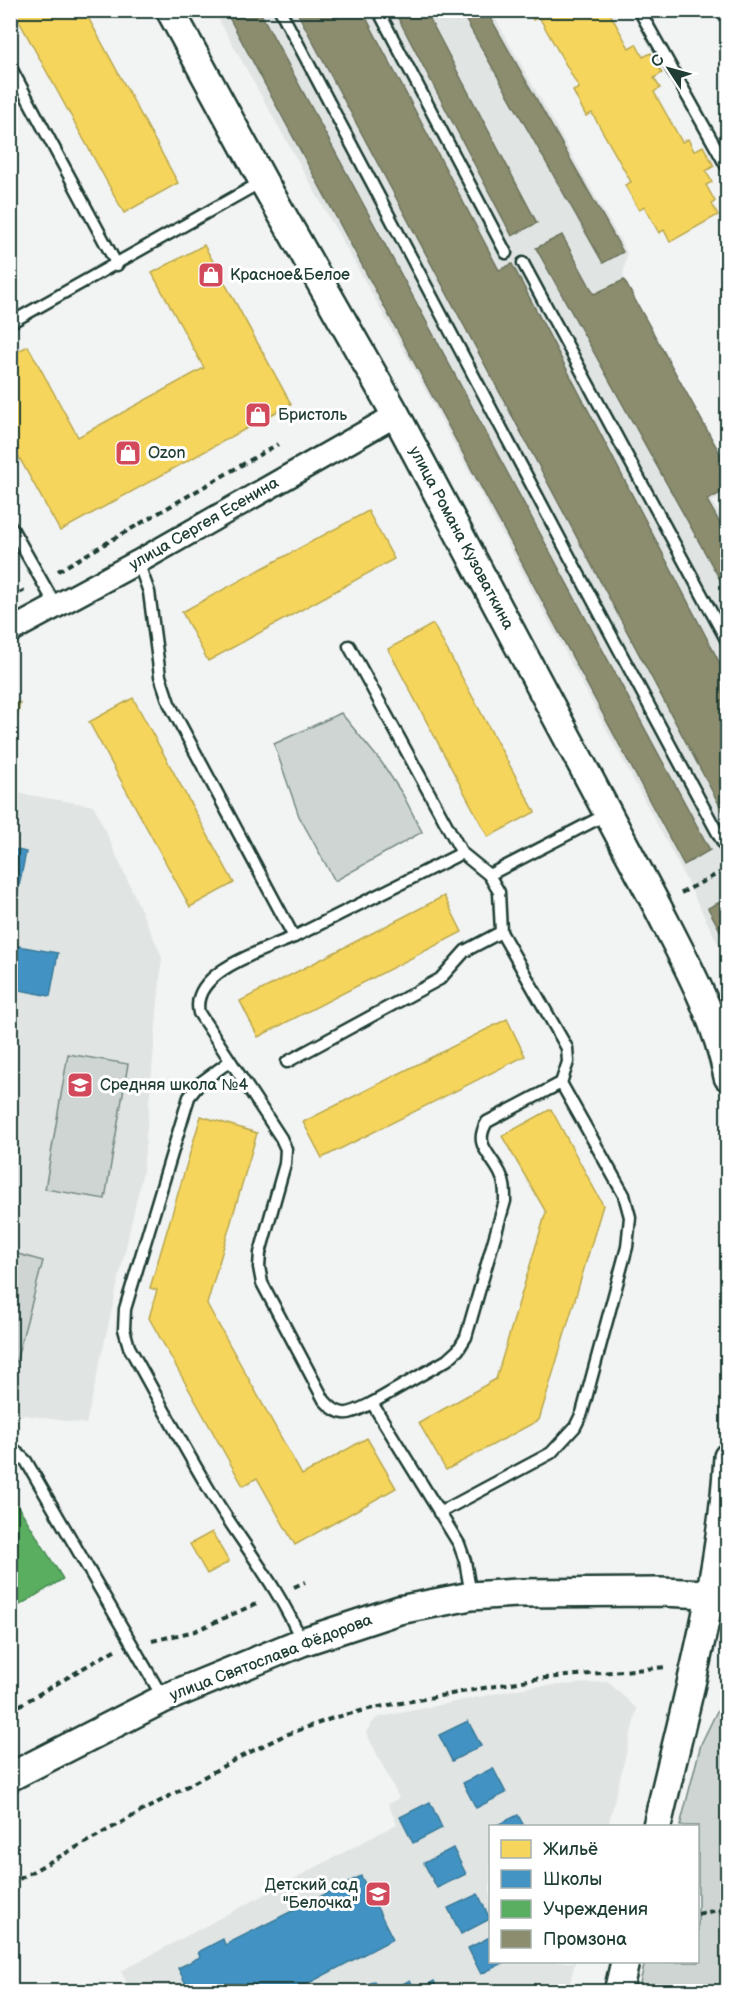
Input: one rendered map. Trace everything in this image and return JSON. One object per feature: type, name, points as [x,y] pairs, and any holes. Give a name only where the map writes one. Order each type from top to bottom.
[{"type":"street","name":"улица Романа Кузоваткина","points":[[170,10],[263,181],[396,415],[657,906],[690,970],[705,1006],[719,1040],[728,1077]]},
{"type":"street","name":"улица Сергея Есенина","points":[[10,631],[138,562],[396,415]]},
{"type":"street","points":[[657,1825],[696,1657],[718,1595],[728,1456]]},
{"type":"street","name":"улица Святослава Фёдорова","points":[[10,1777],[163,1699],[302,1642],[399,1610],[471,1596],[518,1593],[718,1595]]},
{"type":"street","points":[[618,1992],[625,1963]]},
{"type":"lane","points":[[280,10],[613,640],[728,852]]},
{"type":"lane","points":[[378,10],[506,253]]},
{"type":"lane","points":[[639,10],[728,169]]},
{"type":"lane","points":[[10,66],[117,265]]},
{"type":"lane","points":[[10,323],[263,181]]},
{"type":"lane","points":[[523,263],[728,643]]},
{"type":"lane","points":[[10,525],[56,606]]},
{"type":"lane","points":[[138,562],[149,592],[160,676],[169,703],[294,937]]},
{"type":"lane","points":[[349,646],[462,853],[489,875],[499,892],[501,932],[567,1048],[567,1062],[561,1083],[624,1195],[630,1217],[627,1247],[582,1413],[575,1427],[551,1453],[439,1513]]},
{"type":"lane","points":[[489,875],[607,814]]},
{"type":"lane","points":[[462,853],[216,974],[201,990],[198,998],[199,1013],[286,1149],[285,1164],[260,1253],[259,1267],[262,1283],[324,1400],[332,1409],[342,1414],[354,1412],[447,1360],[458,1350],[466,1337],[505,1201],[505,1188],[501,1174],[481,1142],[481,1131],[487,1122],[561,1083]]},
{"type":"lane","points":[[287,1062],[440,979],[465,951],[501,932]]},
{"type":"lane","points":[[230,1061],[200,1083],[189,1097],[125,1309],[124,1329],[129,1347],[207,1487],[278,1594],[302,1642]]},
{"type":"lane","points":[[372,1403],[459,1544],[465,1561],[471,1596]]},
{"type":"lane","points":[[10,1446],[26,1461],[163,1699]]},
{"type":"path","points":[[10,597],[278,444]]},
{"type":"path","points":[[657,906],[728,869]]},
{"type":"path","points":[[10,1884],[240,1757],[285,1735],[333,1718],[373,1708],[534,1679],[650,1669],[670,1666],[696,1657]]},
{"type":"path","points":[[699,1914],[728,1908]]},
{"type":"shaded area","points":[[214,11],[491,11],[627,253],[623,276],[727,466],[727,493],[712,502],[728,530],[727,961],[673,854],[419,378]]},
{"type":"shaded area","points":[[341,713],[382,763],[403,795],[422,832],[335,881],[299,816],[274,744]]},
{"type":"shaded area","name":"Средняя школа №4","points":[[11,792],[94,806],[162,957],[143,1171],[86,1424],[11,1413]]},
{"type":"shaded area","points":[[68,1054],[128,1064],[105,1199],[45,1189]]},
{"type":"shaded area","points":[[11,1252],[43,1261],[14,1369],[10,1368]]},
{"type":"shaded area","name":"Детский сад \"Белочка\"","points":[[608,1682],[637,1709],[608,1825],[489,1825],[489,1963],[575,1963],[568,1991],[131,1992],[121,1971],[397,1824],[388,1804],[399,1798],[366,1732],[376,1718],[528,1687]]},
{"type":"shaded area","points":[[727,1707],[727,1991],[638,1991],[645,1963],[699,1963],[699,1825],[680,1825],[701,1744],[717,1711]]},
{"type":"building: Жильё","points":[[13,10],[84,10],[178,183],[124,213]]},
{"type":"building: Жильё","points":[[528,10],[608,10],[629,48],[636,44],[643,57],[651,53],[662,73],[654,78],[660,88],[654,92],[682,142],[688,139],[694,151],[703,146],[714,166],[706,171],[712,182],[706,185],[715,201],[712,204],[718,215],[670,242],[664,230],[659,233],[644,206],[639,210],[625,185],[631,182],[592,113],[586,116],[573,91],[579,88],[539,17],[533,20]]},
{"type":"building: Жильё","points":[[204,245],[291,404],[60,531],[10,441],[10,355],[28,346],[78,437],[204,368],[152,273]]},
{"type":"building: Жильё","points":[[368,511],[394,559],[208,661],[182,612]]},
{"type":"building: Жильё","points":[[433,624],[535,812],[488,837],[388,649]]},
{"type":"building: Жильё","points":[[133,698],[234,883],[190,907],[89,722]]},
{"type":"building: Жильё","points":[[10,701],[20,703],[15,727],[10,726]]},
{"type":"building: Жильё","points":[[444,896],[462,932],[258,1037],[240,1001]]},
{"type":"building: Жильё","points":[[507,1019],[525,1056],[322,1158],[303,1122]]},
{"type":"building: Жильё","points":[[551,1109],[603,1205],[539,1420],[446,1470],[419,1423],[496,1379],[546,1212],[502,1136]]},
{"type":"building: Жильё","points":[[201,1116],[257,1133],[207,1304],[302,1475],[367,1438],[396,1488],[295,1545],[257,1478],[243,1486],[149,1318],[157,1290],[150,1288]]},
{"type":"building: Жильё","points":[[212,1532],[229,1562],[207,1574],[190,1544]]},
{"type":"building: Школы","points":[[10,848],[26,852],[10,930]]},
{"type":"building: Школы","points":[[18,946],[58,953],[50,996],[10,988]]},
{"type":"building: Школы","points":[[468,1721],[481,1746],[452,1761],[439,1735]]},
{"type":"building: Школы","points":[[493,1768],[506,1793],[476,1808],[463,1783]]},
{"type":"building: Школы","points":[[430,1802],[442,1828],[413,1843],[400,1817]]},
{"type":"building: Школы","points":[[518,1815],[523,1825],[497,1825]]},
{"type":"building: Школы","points":[[453,1848],[466,1874],[437,1888],[424,1863]]},
{"type":"building: Школы","points":[[361,1876],[393,1939],[292,1992],[190,1992],[178,1968],[200,1957],[198,1952],[223,1939],[225,1945]]},
{"type":"building: Школы","points":[[478,1894],[489,1920],[461,1934],[448,1908]]},
{"type":"building: Школы","points":[[489,1938],[489,1963],[503,1963],[481,1974],[468,1948]]},
{"type":"building: Школы","points":[[410,1980],[416,1991],[434,1981],[439,1992],[388,1992]]},
{"type":"building: Школы","points":[[374,1981],[379,1992],[353,1992]]},
{"type":"building: Учреждения","points":[[10,1493],[63,1579],[10,1611]]},
{"type":"building: Промзона","points":[[225,10],[259,10],[710,850],[684,865]]},
{"type":"building: Промзона","points":[[296,10],[362,10],[499,270],[512,264],[728,679],[728,821]]},
{"type":"building: Промзона","points":[[394,10],[425,10],[537,223],[512,236]]},
{"type":"building: Промзона","points":[[460,10],[486,10],[623,252],[603,263]]},
{"type":"building: Промзона","points":[[562,235],[594,294],[624,280],[728,468],[728,489],[707,500],[728,538],[728,594],[536,248]]},
{"type":"building: Промзона","points":[[728,898],[728,945],[708,908]]},
{"type":"place","name":"Красное&Белое","points":[[211,275]]},
{"type":"place","name":"Бристоль","points":[[258,415]]},
{"type":"place","name":"Ozon","points":[[128,453]]},
{"type":"place","name":"Средняя школа №4","points":[[80,1085]]},
{"type":"place","name":"Детский сад \"Белочка\"","points":[[378,1894]]}]
